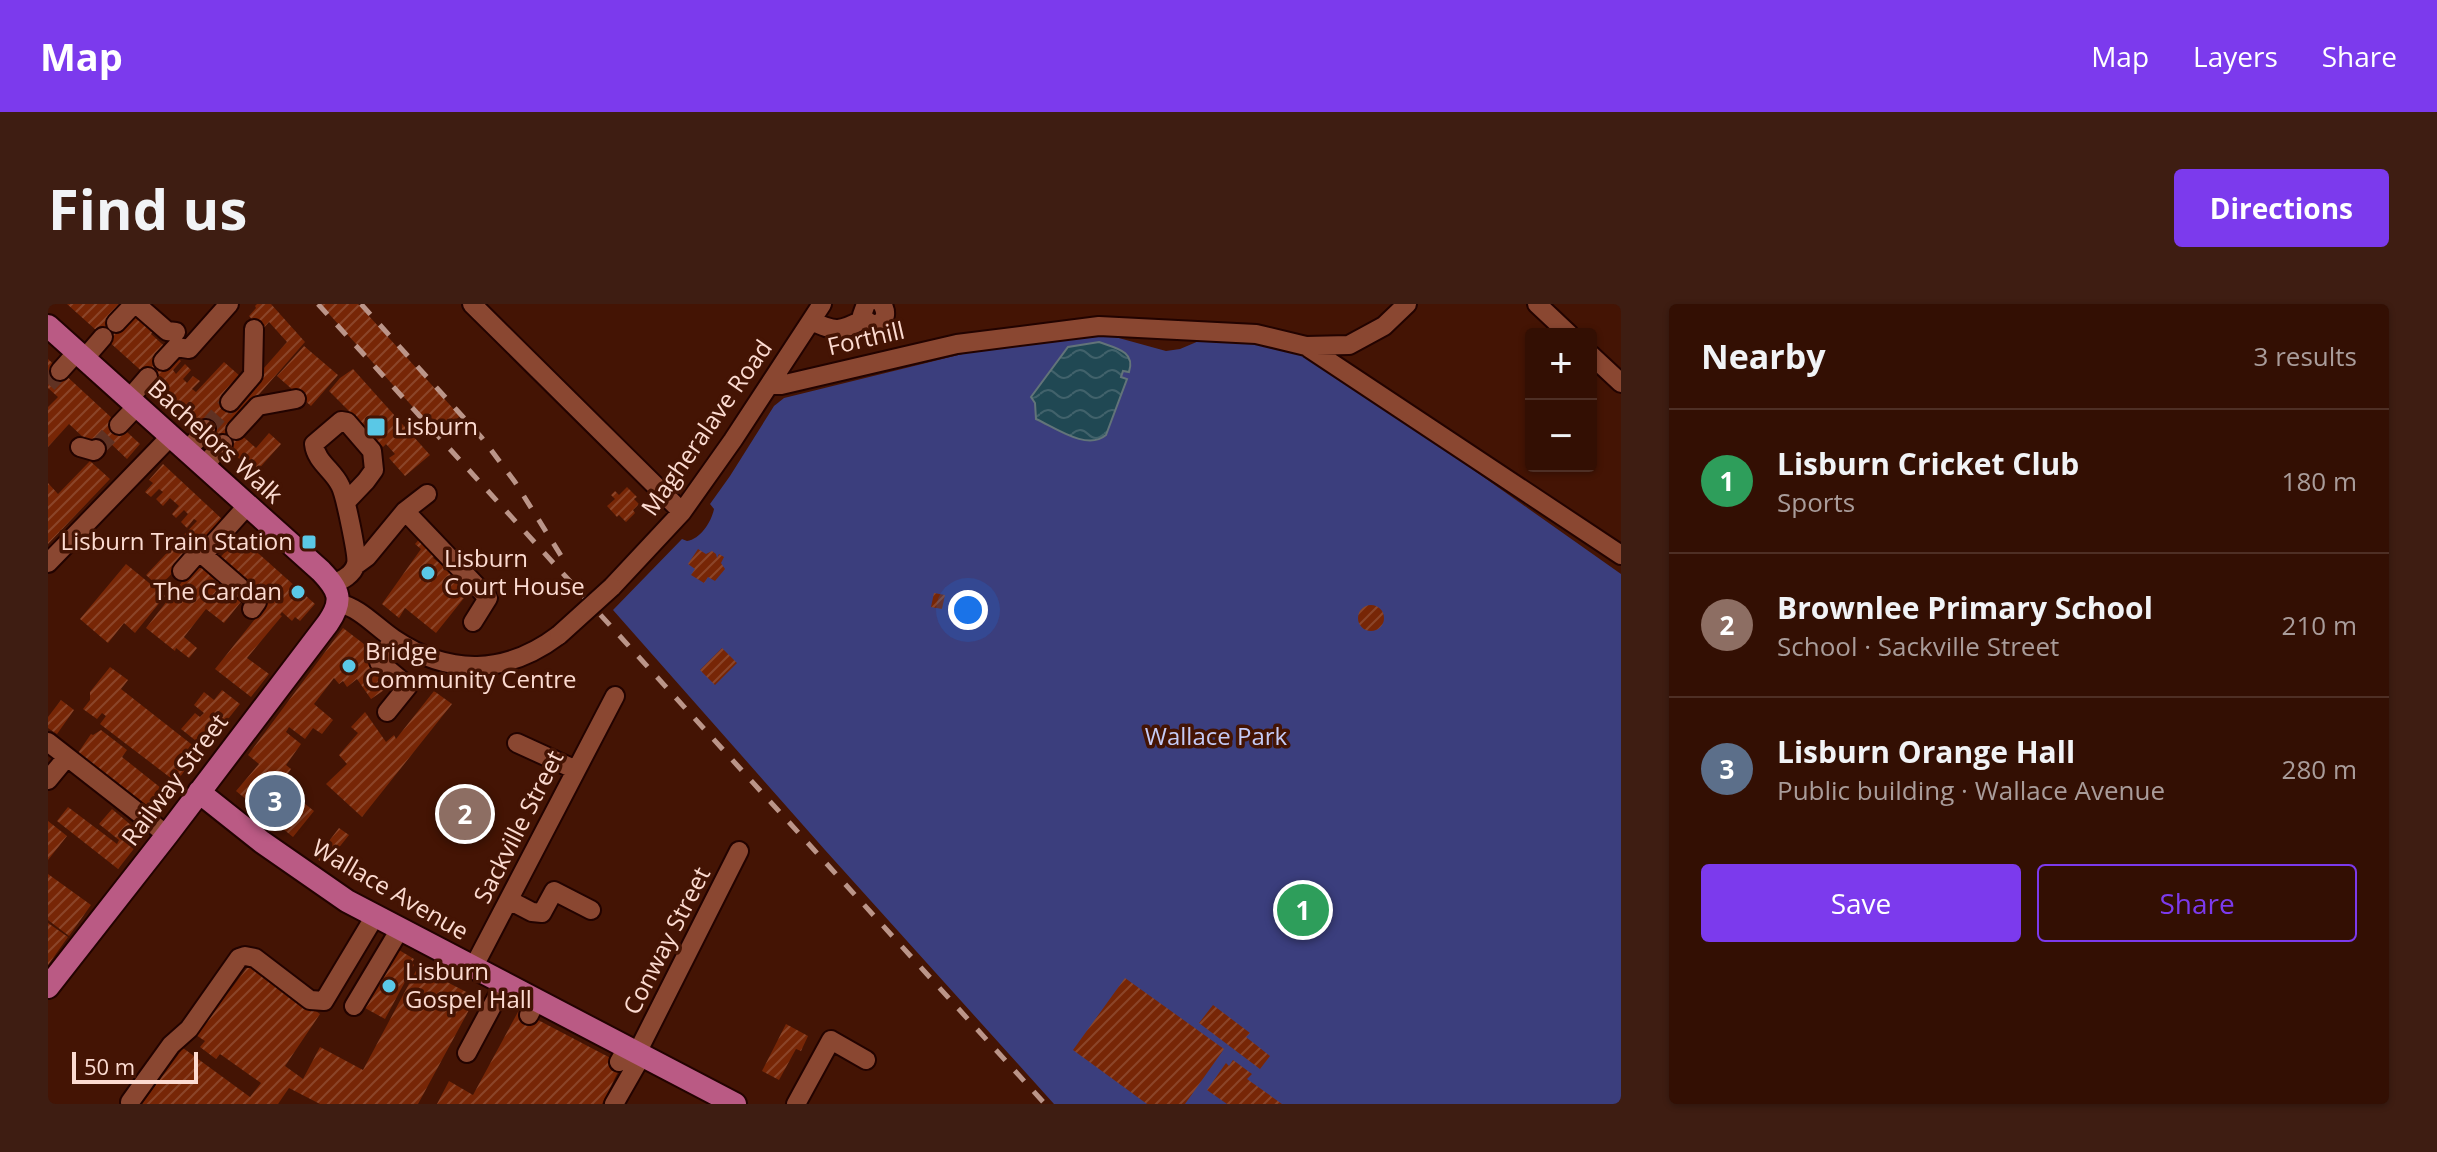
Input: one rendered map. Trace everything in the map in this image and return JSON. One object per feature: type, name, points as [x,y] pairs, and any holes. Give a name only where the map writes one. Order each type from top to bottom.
[{"type":"main road","name":"Bachelors Walk","points":[[48,326],[321,571],[347,587]]},
{"type":"main road","name":"Railway Street","points":[[48,987],[328,623],[347,587]]},
{"type":"main road","name":"Wallace Avenue","points":[[199,792],[347,901],[504,984],[532,1008],[735,1104]]},
{"type":"street","points":[[60,371],[110,330],[135,304],[167,331],[176,332]]},
{"type":"street","points":[[163,361],[176,347],[189,349],[229,304]]},
{"type":"street","points":[[472,304],[682,512]]},
{"type":"street","name":"Magheralave Road","points":[[347,587],[393,639],[434,661],[452,665],[498,664],[540,649],[612,587],[682,512],[822,304]]},
{"type":"street","points":[[811,321],[833,331],[842,330],[865,312],[873,325],[883,322],[886,311],[882,304]]},
{"type":"street","name":"Forthill","points":[[770,385],[957,344],[1099,326],[1256,334],[1306,346],[1349,345],[1384,326],[1407,304]]},
{"type":"street","points":[[1537,304],[1563,328]]},
{"type":"street","points":[[230,402],[253,375],[254,329]]},
{"type":"street","name":"Forthill","points":[[1306,346],[1621,555]]},
{"type":"street","points":[[1597,361],[1621,383]]},
{"type":"street","points":[[119,425],[148,377]]},
{"type":"street","points":[[187,451],[230,437],[258,406],[296,399]]},
{"type":"street","points":[[48,563],[187,451],[206,429]]},
{"type":"street","points":[[347,587],[405,511],[427,494]]},
{"type":"street","points":[[346,502],[356,552],[347,587]]},
{"type":"street","points":[[203,555],[247,506]]},
{"type":"street","points":[[405,511],[488,598],[473,622]]},
{"type":"street","points":[[182,571],[196,555],[203,555],[257,602],[252,609]]},
{"type":"street","points":[[387,712],[408,686],[379,662],[393,639]]},
{"type":"street","name":"Sackville Street","points":[[473,968],[612,702]]},
{"type":"street","points":[[48,742],[167,835]]},
{"type":"street","points":[[517,743],[576,770]]},
{"type":"street","points":[[48,780],[67,757]]},
{"type":"street","name":"Conway Street","points":[[614,1104],[631,1055],[739,851]]},
{"type":"street","points":[[509,900],[532,912],[542,913],[554,891],[591,910]]},
{"type":"street","points":[[130,1102],[171,1045],[189,1029],[239,958],[255,958],[310,1000],[324,1001],[375,916]]},
{"type":"street","points":[[354,1006],[400,929]]},
{"type":"street","points":[[467,1053],[504,984]]},
{"type":"street","points":[[796,1104],[831,1040],[866,1060]]},
{"type":"green space","name":"Wallace Park","points":[[1097,332],[1166,351],[1180,349],[1206,338],[1255,338],[1305,351],[1621,574],[1621,1104],[1054,1104],[613,610],[682,539],[692,540],[704,530],[714,509],[710,504],[774,406],[784,398],[995,346]]},
{"type":"water","points":[[1099,342],[1123,351],[1130,359],[1129,372],[1123,371],[1121,377],[1127,379],[1106,435],[1090,441],[1081,439],[1036,419],[1035,403],[1031,397],[1068,347]]},
{"type":"building","points":[[67,304],[123,304],[134,308],[156,328],[151,334],[181,361],[173,370],[176,374],[185,364],[191,370],[183,379],[187,383],[193,376],[200,381],[192,389],[196,392],[224,362],[240,376],[233,383],[238,388],[232,404],[287,342],[269,322],[262,330],[249,316],[257,304],[271,304],[305,342],[231,426],[256,448],[269,433],[281,444],[255,473]]},
{"type":"building","points":[[320,304],[358,304],[460,416],[439,436]]},
{"type":"building","points":[[304,346],[338,375],[311,406],[277,376]]},
{"type":"building","points":[[48,359],[140,444],[127,459],[108,441],[99,452],[69,424],[48,447],[48,407],[58,397],[48,388]]},
{"type":"building","points":[[353,369],[430,455],[405,476],[389,458],[395,454],[375,438],[370,443],[357,429],[362,424],[329,391]]},
{"type":"building","points":[[90,461],[110,479],[48,544],[48,483],[58,494]]},
{"type":"building","points":[[163,464],[223,520],[159,587],[146,575],[197,521],[194,519],[187,528],[181,522],[188,514],[184,510],[176,518],[172,514],[179,506],[170,498],[163,506],[156,499],[163,492],[159,489],[151,497],[145,492],[153,483],[149,480]]},
{"type":"building","points":[[627,487],[637,497],[634,499],[639,504],[626,522],[607,506],[615,499],[611,495],[615,491],[619,495]]},
{"type":"building","name":"Lisburn Court House","points":[[423,535],[440,549],[433,558],[472,588],[436,633],[405,608],[399,618],[382,604],[421,549],[415,544]]},
{"type":"building","points":[[239,536],[315,604],[300,621],[295,617],[292,621],[282,612],[282,616],[247,658],[269,674],[251,697],[215,669],[267,604],[218,560]]},
{"type":"building","points":[[698,549],[706,554],[712,551],[717,558],[719,554],[724,557],[721,563],[725,569],[715,581],[708,577],[704,583],[691,575],[695,569],[688,564]]},
{"type":"building","points":[[199,560],[244,598],[224,623],[206,609],[184,637],[197,648],[189,658],[146,628]]},
{"type":"building","points":[[126,564],[165,596],[135,633],[124,623],[108,643],[80,619]]},
{"type":"building","points":[[934,593],[945,595],[942,609],[931,607]]},
{"type":"building","points":[[1371,605],[1380,609],[1384,618],[1380,627],[1371,631],[1362,627],[1358,618],[1362,609]]},
{"type":"building","points":[[343,628],[377,654],[371,663],[387,688],[371,699],[357,679],[347,687],[343,681],[339,684],[334,678],[314,704],[333,720],[322,734],[313,728],[305,739],[289,727],[286,732],[301,744],[286,765],[291,769],[280,784],[314,811],[293,837],[236,791],[259,764],[248,755]]},
{"type":"building","points":[[722,648],[737,663],[715,685],[700,670]]},
{"type":"building","points":[[110,667],[128,680],[121,689],[200,751],[176,782],[100,724],[106,716],[102,713],[97,719],[83,709],[90,700],[90,692]]},
{"type":"building","points":[[222,690],[240,704],[205,748],[181,729],[195,713],[200,717],[204,713],[194,705],[204,692],[214,700]]},
{"type":"building","points":[[434,691],[452,704],[362,817],[326,784],[347,764],[339,755],[358,733],[351,727],[365,712],[386,742],[394,735],[396,739]]},
{"type":"building","points":[[61,700],[74,710],[57,734],[48,728],[48,717]]},
{"type":"building","points":[[101,730],[127,750],[122,757],[171,796],[156,815],[78,753],[91,734]]},
{"type":"building","points":[[68,807],[117,844],[119,840],[99,824],[112,809],[144,836],[118,869],[57,821]]},
{"type":"building","points":[[48,821],[67,836],[48,860]]},
{"type":"building","points":[[339,828],[349,835],[325,865],[316,858]]},
{"type":"building","points":[[48,874],[91,905],[69,936],[48,920]]},
{"type":"building","points":[[48,923],[68,937],[48,965]]},
{"type":"building","name":"Lisburn Gospel Hall","points":[[399,950],[414,959],[414,965],[385,1019],[365,1008],[394,953],[396,955]]},
{"type":"building","points":[[250,964],[320,1014],[285,1066],[303,1079],[320,1047],[363,1070],[418,967],[476,997],[418,1104],[320,1104],[289,1088],[278,1104],[142,1104],[183,1048],[250,1097],[261,1083],[220,1054],[216,1059],[200,1047],[205,1041],[196,1035]]},
{"type":"building","points":[[1125,978],[1224,1049],[1185,1104],[1147,1104],[1073,1050]]},
{"type":"building","points":[[1213,1005],[1250,1033],[1246,1037],[1270,1056],[1260,1069],[1199,1023]]},
{"type":"building","points":[[519,1010],[622,1064],[602,1104],[437,1104],[449,1081],[473,1095]]},
{"type":"building","points":[[786,1024],[808,1036],[801,1051],[796,1049],[779,1080],[762,1071]]},
{"type":"building","points":[[1233,1060],[1252,1074],[1247,1079],[1282,1104],[1227,1104],[1207,1090],[1226,1063],[1229,1066]]},
{"type":"tunnel","points":[[48,384],[60,371]]},
{"type":"tunnel","points":[[206,429],[230,402]]},
{"type":"tunnel","points":[[96,449],[119,425]]},
{"type":"railway","points":[[318,304],[1045,1104]]},
{"type":"railway","points":[[361,304],[482,438],[515,482],[565,562]]},
{"type":"place","name":"Lisburn","points":[[376,427]]},
{"type":"place","name":"Lisburn Train Station","points":[[309,542]]},
{"type":"place","name":"Lisburn Court House","points":[[428,573]]},
{"type":"place","name":"The Cardan","points":[[298,592]]},
{"type":"place","name":"Bridge Community Centre","points":[[349,666]]},
{"type":"place","name":"Lisburn Orange Hall","points":[[275,801]]},
{"type":"place","name":"Brownlee Primary School","points":[[465,814]]},
{"type":"place","name":"Lisburn Cricket Club","points":[[1303,910]]},
{"type":"place","name":"Lisburn Gospel Hall","points":[[389,986]]}]
